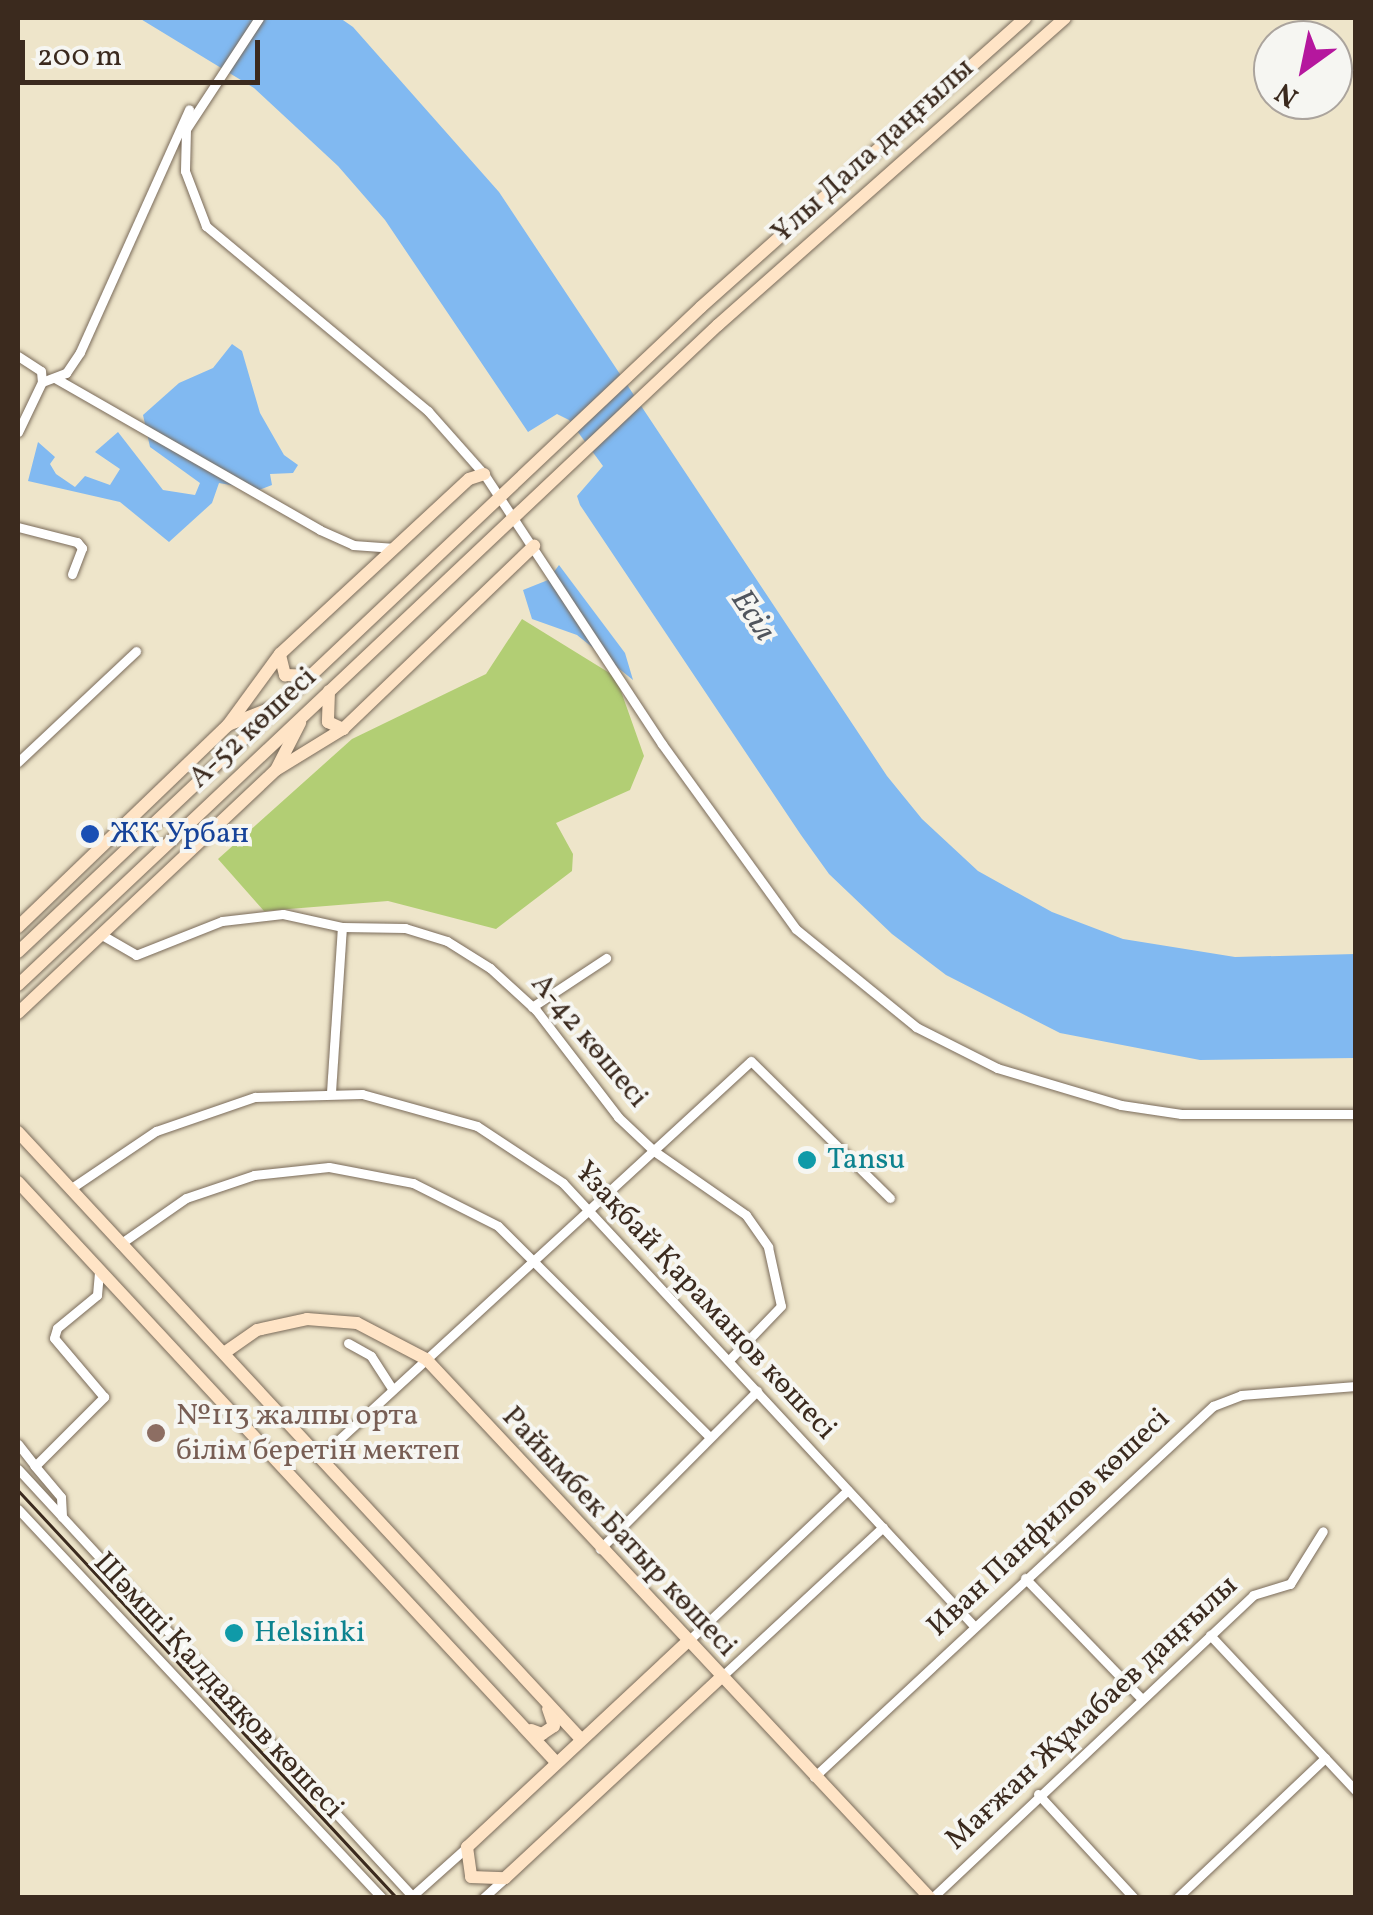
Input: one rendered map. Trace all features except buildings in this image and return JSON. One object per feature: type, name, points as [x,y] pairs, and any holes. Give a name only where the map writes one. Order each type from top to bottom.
[{"type":"street","points":[[259,18],[217,75],[186,129],[185,171],[206,226],[428,411],[484,474],[753,876],[796,929],[916,1027],[996,1068],[1121,1105],[1245,1117],[1356,1114]]},
{"type":"street","name":"Ұлы Дала даңғылы","points":[[462,530],[702,307],[1025,18]]},
{"type":"street","name":"Ұлы Дала даңғылы","points":[[478,549],[718,325],[1065,18]]},
{"type":"street","points":[[18,432],[21,409],[42,382],[55,378],[80,352],[190,109]]},
{"type":"street","points":[[18,356],[41,371],[42,382]]},
{"type":"street","points":[[55,378],[320,530],[354,545],[396,548]]},
{"type":"street","points":[[21,917],[228,725],[280,654],[469,479],[484,474]]},
{"type":"street","points":[[18,527],[77,542],[82,548],[72,574]]},
{"type":"street","name":"А-52 көшесі","points":[[18,952],[462,530]]},
{"type":"street","points":[[18,1013],[276,770],[344,729],[534,546]]},
{"type":"street","name":"А-52 көшесі","points":[[18,985],[478,549]]},
{"type":"street","points":[[18,762],[136,650]]},
{"type":"street","points":[[280,654],[285,675],[309,676]]},
{"type":"street","points":[[329,691],[328,722],[344,729]]},
{"type":"street","points":[[228,725],[281,704]]},
{"type":"street","points":[[276,770],[304,715]]},
{"type":"street","points":[[178,803],[186,764]]},
{"type":"street","points":[[194,817],[228,815]]},
{"type":"street","name":"А-42 көшесі","points":[[102,936],[136,955],[222,922],[284,914],[342,927],[405,928],[447,940],[532,1007],[589,1086],[654,1152],[746,1215],[780,1281],[780,1306],[728,1360]]},
{"type":"street","points":[[331,1092],[342,927]]},
{"type":"street","points":[[532,1007],[606,958]]},
{"type":"street","points":[[320,1457],[751,1061],[890,1198]]},
{"type":"street","name":"Ұзақбай Қараманов көшесі","points":[[70,1189],[121,1152],[197,1112],[255,1097],[331,1092],[422,1106],[477,1126],[564,1182],[974,1626]]},
{"type":"street","points":[[18,1132],[580,1738]]},
{"type":"street","points":[[120,1244],[147,1222],[217,1185],[329,1167],[383,1175],[452,1197],[536,1258],[709,1436]]},
{"type":"street","points":[[18,1182],[555,1761]]},
{"type":"street","points":[[18,1469],[36,1466],[104,1397],[54,1338],[57,1328],[97,1296],[99,1271]]},
{"type":"street","name":"Райымбек Батыр көшесі","points":[[224,1354],[257,1330],[307,1319],[357,1323],[426,1359],[686,1642],[931,1898]]},
{"type":"street","points":[[348,1343],[371,1356],[393,1390]]},
{"type":"street","name":"Иван Панфилов көшесі","points":[[814,1777],[1212,1406],[1241,1396],[1356,1386]]},
{"type":"street","points":[[600,1549],[757,1391]]},
{"type":"street","points":[[18,1444],[63,1501],[62,1517]]},
{"type":"street","name":"Шәмші Қалдаяқов көшесі","points":[[18,1469],[412,1897]]},
{"type":"street","points":[[412,1897],[848,1490]]},
{"type":"street","name":"Шәмші Қалдаяқов көшесі","points":[[18,1509],[382,1898]]},
{"type":"street","points":[[482,1898],[882,1527]]},
{"type":"street","name":"Мағжан Жұмабаев даңғылы","points":[[931,1898],[1252,1594],[1290,1584],[1322,1531]]},
{"type":"street","points":[[1025,1578],[1141,1698]]},
{"type":"street","points":[[1210,1636],[1356,1791]]},
{"type":"street","points":[[522,1724],[542,1734],[554,1726],[541,1698]]},
{"type":"street","points":[[1177,1898],[1324,1758]]},
{"type":"street","points":[[1038,1794],[1134,1898]]},
{"type":"street","points":[[467,1847],[471,1877],[505,1878]]},
{"type":"green space","points":[[522,619],[616,677],[644,756],[630,790],[556,823],[573,854],[572,871],[496,929],[388,901],[264,911],[218,859],[352,739],[486,674]]},
{"type":"water","name":"Есіл","points":[[139,18],[340,18],[353,27],[499,192],[887,776],[922,819],[978,871],[1052,912],[1123,939],[1235,957],[1355,954],[1355,1058],[1200,1060],[1060,1033],[946,975],[892,934],[829,874],[580,505],[577,496],[603,466],[569,420],[557,414],[528,432],[385,220],[338,166],[254,88]]},
{"type":"water","points":[[232,344],[242,351],[260,413],[284,455],[298,465],[293,473],[270,474],[272,485],[259,490],[219,483],[212,503],[169,542],[120,502],[28,481],[38,442],[55,457],[50,464],[56,474],[75,487],[85,476],[110,485],[120,469],[95,452],[118,432],[163,490],[195,495],[200,483],[150,447],[143,415],[179,383],[213,368]]},
{"type":"water","points":[[559,565],[625,653],[633,680],[577,635],[532,619],[523,590],[548,580]]},
{"type":"tram line","points":[[18,1490],[397,1898]]},
{"type":"place","name":"ЖК Урбан","points":[[90,834]]},
{"type":"place","name":"Tansu","points":[[807,1160]]},
{"type":"place","name":"№113 жалпы орта білім беретін мектеп","points":[[156,1433]]},
{"type":"place","name":"Helsinki","points":[[234,1633]]}]
